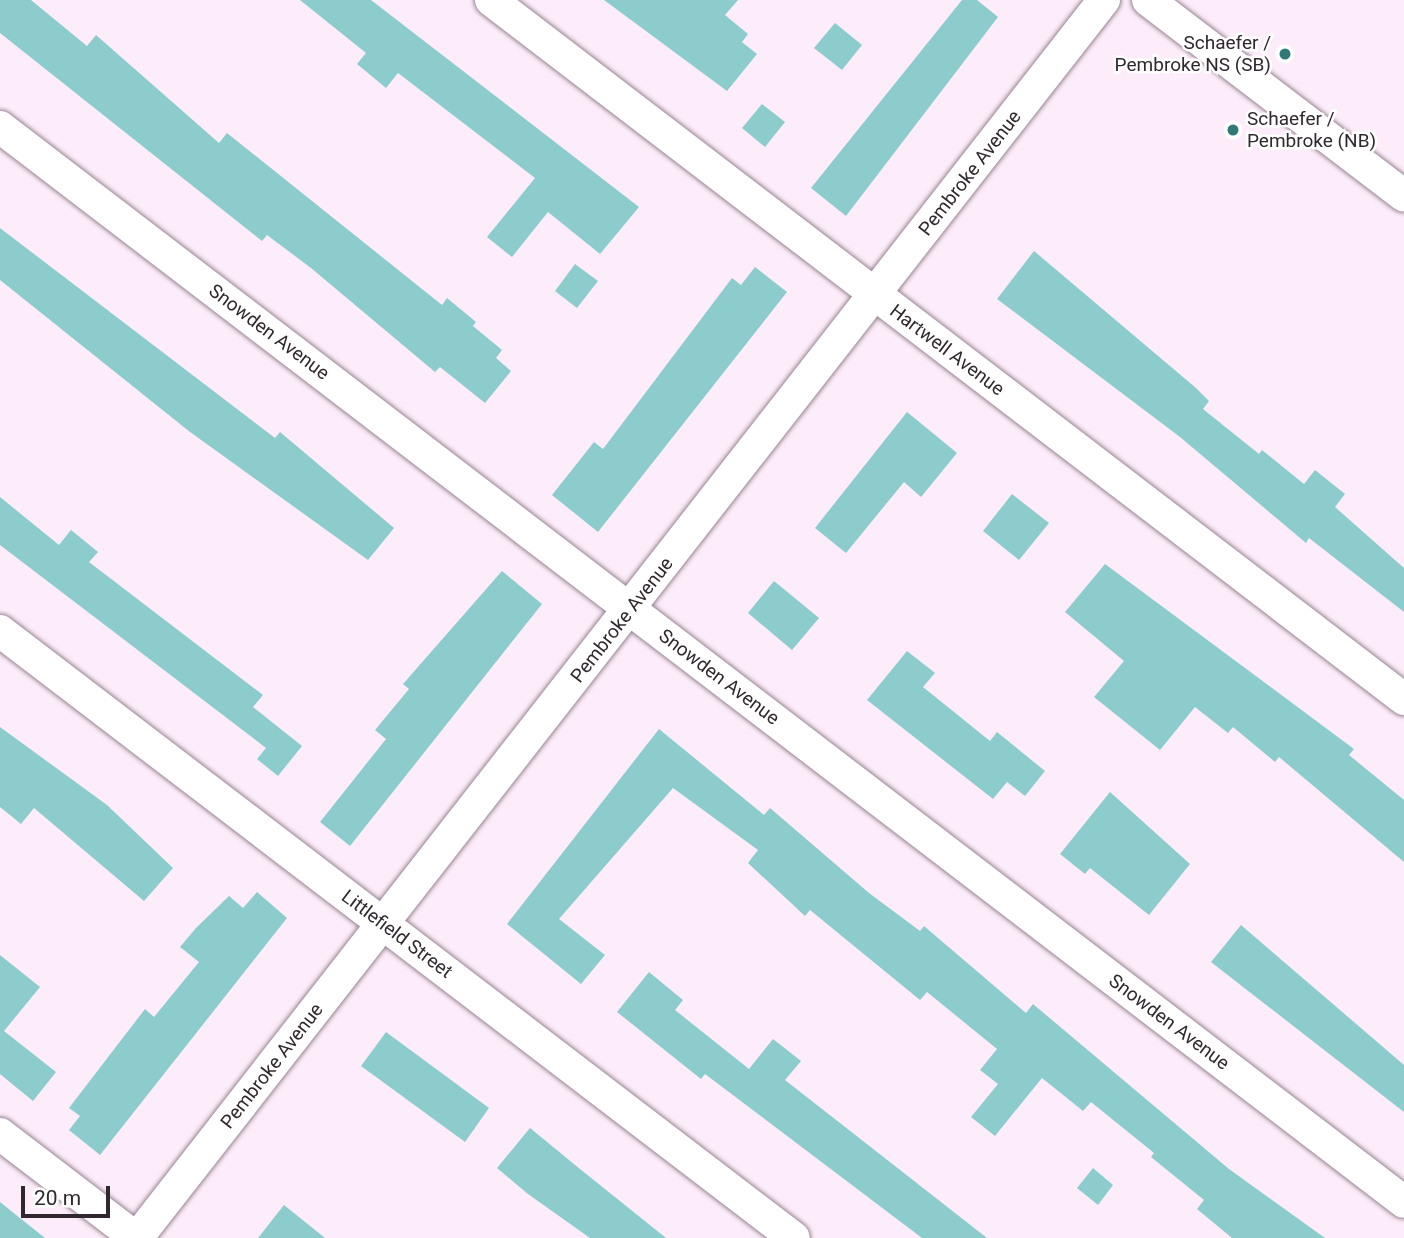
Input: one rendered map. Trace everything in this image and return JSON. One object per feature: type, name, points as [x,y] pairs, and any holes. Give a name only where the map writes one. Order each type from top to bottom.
[{"type":"street","name":"Hartwell Avenue","points":[[491,0],[1404,699]]},
{"type":"street","name":"Pembroke Avenue","points":[[136,1238],[1104,0]]},
{"type":"street","points":[[1148,0],[1404,196]]},
{"type":"street","name":"Snowden Avenue","points":[[0,127],[1404,1202]]},
{"type":"street","name":"Littlefield Street","points":[[0,631],[794,1238]]},
{"type":"street","points":[[0,1134],[136,1238]]},
{"type":"building","points":[[0,0],[31,0],[87,46],[96,35],[219,143],[227,133],[442,305],[447,298],[476,322],[473,326],[502,350],[496,358],[511,371],[485,403],[440,367],[435,372],[311,268],[267,235],[262,241],[0,33]]},
{"type":"building","points":[[300,0],[371,0],[639,207],[600,254],[548,212],[512,257],[487,237],[535,178],[398,73],[386,88],[357,64],[366,53]]},
{"type":"building","points":[[604,0],[738,0],[725,15],[748,34],[742,42],[757,54],[727,91]]},
{"type":"building","points":[[962,0],[977,0],[998,17],[846,216],[811,188]]},
{"type":"building","points":[[835,23],[862,45],[842,70],[814,48]]},
{"type":"building","points":[[762,104],[785,122],[765,147],[742,128]]},
{"type":"building","points":[[0,228],[275,438],[280,432],[394,528],[368,560],[190,432],[0,280]]},
{"type":"building","points":[[1034,251],[1196,388],[1209,401],[1203,409],[1259,454],[1262,450],[1304,484],[1315,470],[1345,494],[1335,507],[1404,568],[1404,612],[1309,538],[1306,543],[1180,437],[997,299]]},
{"type":"building","points":[[575,264],[598,281],[577,308],[555,291]]},
{"type":"building","points":[[755,267],[787,292],[598,532],[552,495],[594,442],[603,449],[732,278],[741,285]]},
{"type":"building","points":[[907,412],[957,453],[921,497],[904,482],[846,553],[815,528]]},
{"type":"building","points":[[1012,494],[1049,523],[1019,560],[983,531]]},
{"type":"building","points":[[0,497],[59,545],[71,530],[98,552],[89,562],[263,695],[253,707],[302,746],[278,776],[257,759],[266,748],[0,545]]},
{"type":"building","points":[[1105,564],[1354,749],[1349,755],[1404,800],[1404,862],[1279,757],[1275,762],[1233,727],[1228,733],[1195,707],[1160,750],[1094,697],[1124,661],[1065,612]]},
{"type":"building","points":[[502,571],[542,604],[350,846],[320,822],[386,739],[375,730],[409,689],[403,684]]},
{"type":"building","points":[[774,581],[819,618],[792,650],[748,613]]},
{"type":"building","points":[[907,651],[935,673],[923,687],[990,741],[997,732],[1045,771],[1025,796],[1007,782],[993,799],[867,700]]},
{"type":"building","points":[[0,727],[107,805],[173,868],[144,901],[34,808],[21,824],[0,807]]},
{"type":"building","points":[[659,729],[764,815],[770,808],[869,893],[920,931],[924,926],[1026,1013],[1033,1004],[1229,1169],[1325,1238],[1232,1238],[1197,1209],[1204,1200],[1151,1157],[1154,1153],[1091,1102],[1083,1111],[1042,1078],[995,1136],[971,1117],[998,1084],[980,1070],[997,1049],[927,992],[920,1000],[810,910],[805,916],[748,863],[758,850],[673,788],[559,919],[605,955],[581,984],[507,924]]},
{"type":"building","points":[[1110,792],[1190,864],[1149,915],[1090,868],[1085,874],[1060,854]]},
{"type":"building","points":[[257,892],[287,918],[100,1155],[69,1130],[80,1116],[69,1108],[145,1009],[154,1017],[199,962],[180,947],[196,928],[229,896],[243,908]]},
{"type":"building","points":[[1241,925],[1404,1065],[1404,1112],[1211,962]]},
{"type":"building","points":[[0,955],[40,987],[4,1031],[56,1072],[33,1101],[0,1074]]},
{"type":"building","points":[[649,972],[683,1000],[675,1010],[749,1069],[773,1039],[801,1061],[785,1080],[987,1238],[922,1238],[705,1074],[701,1079],[617,1012]]},
{"type":"building","points":[[386,1032],[489,1108],[465,1142],[361,1066]]},
{"type":"building","points":[[530,1128],[666,1238],[590,1238],[528,1194],[497,1168]]},
{"type":"building","points":[[1093,1168],[1113,1185],[1098,1205],[1077,1188]]},
{"type":"building","points":[[0,1202],[45,1238],[0,1238]]},
{"type":"building","points":[[284,1205],[325,1238],[258,1238]]},
{"type":"place","name":"Schaefer / Pembroke NS (SB)","points":[[1285,54]]},
{"type":"place","name":"Schaefer / Pembroke (NB)","points":[[1233,130]]}]
